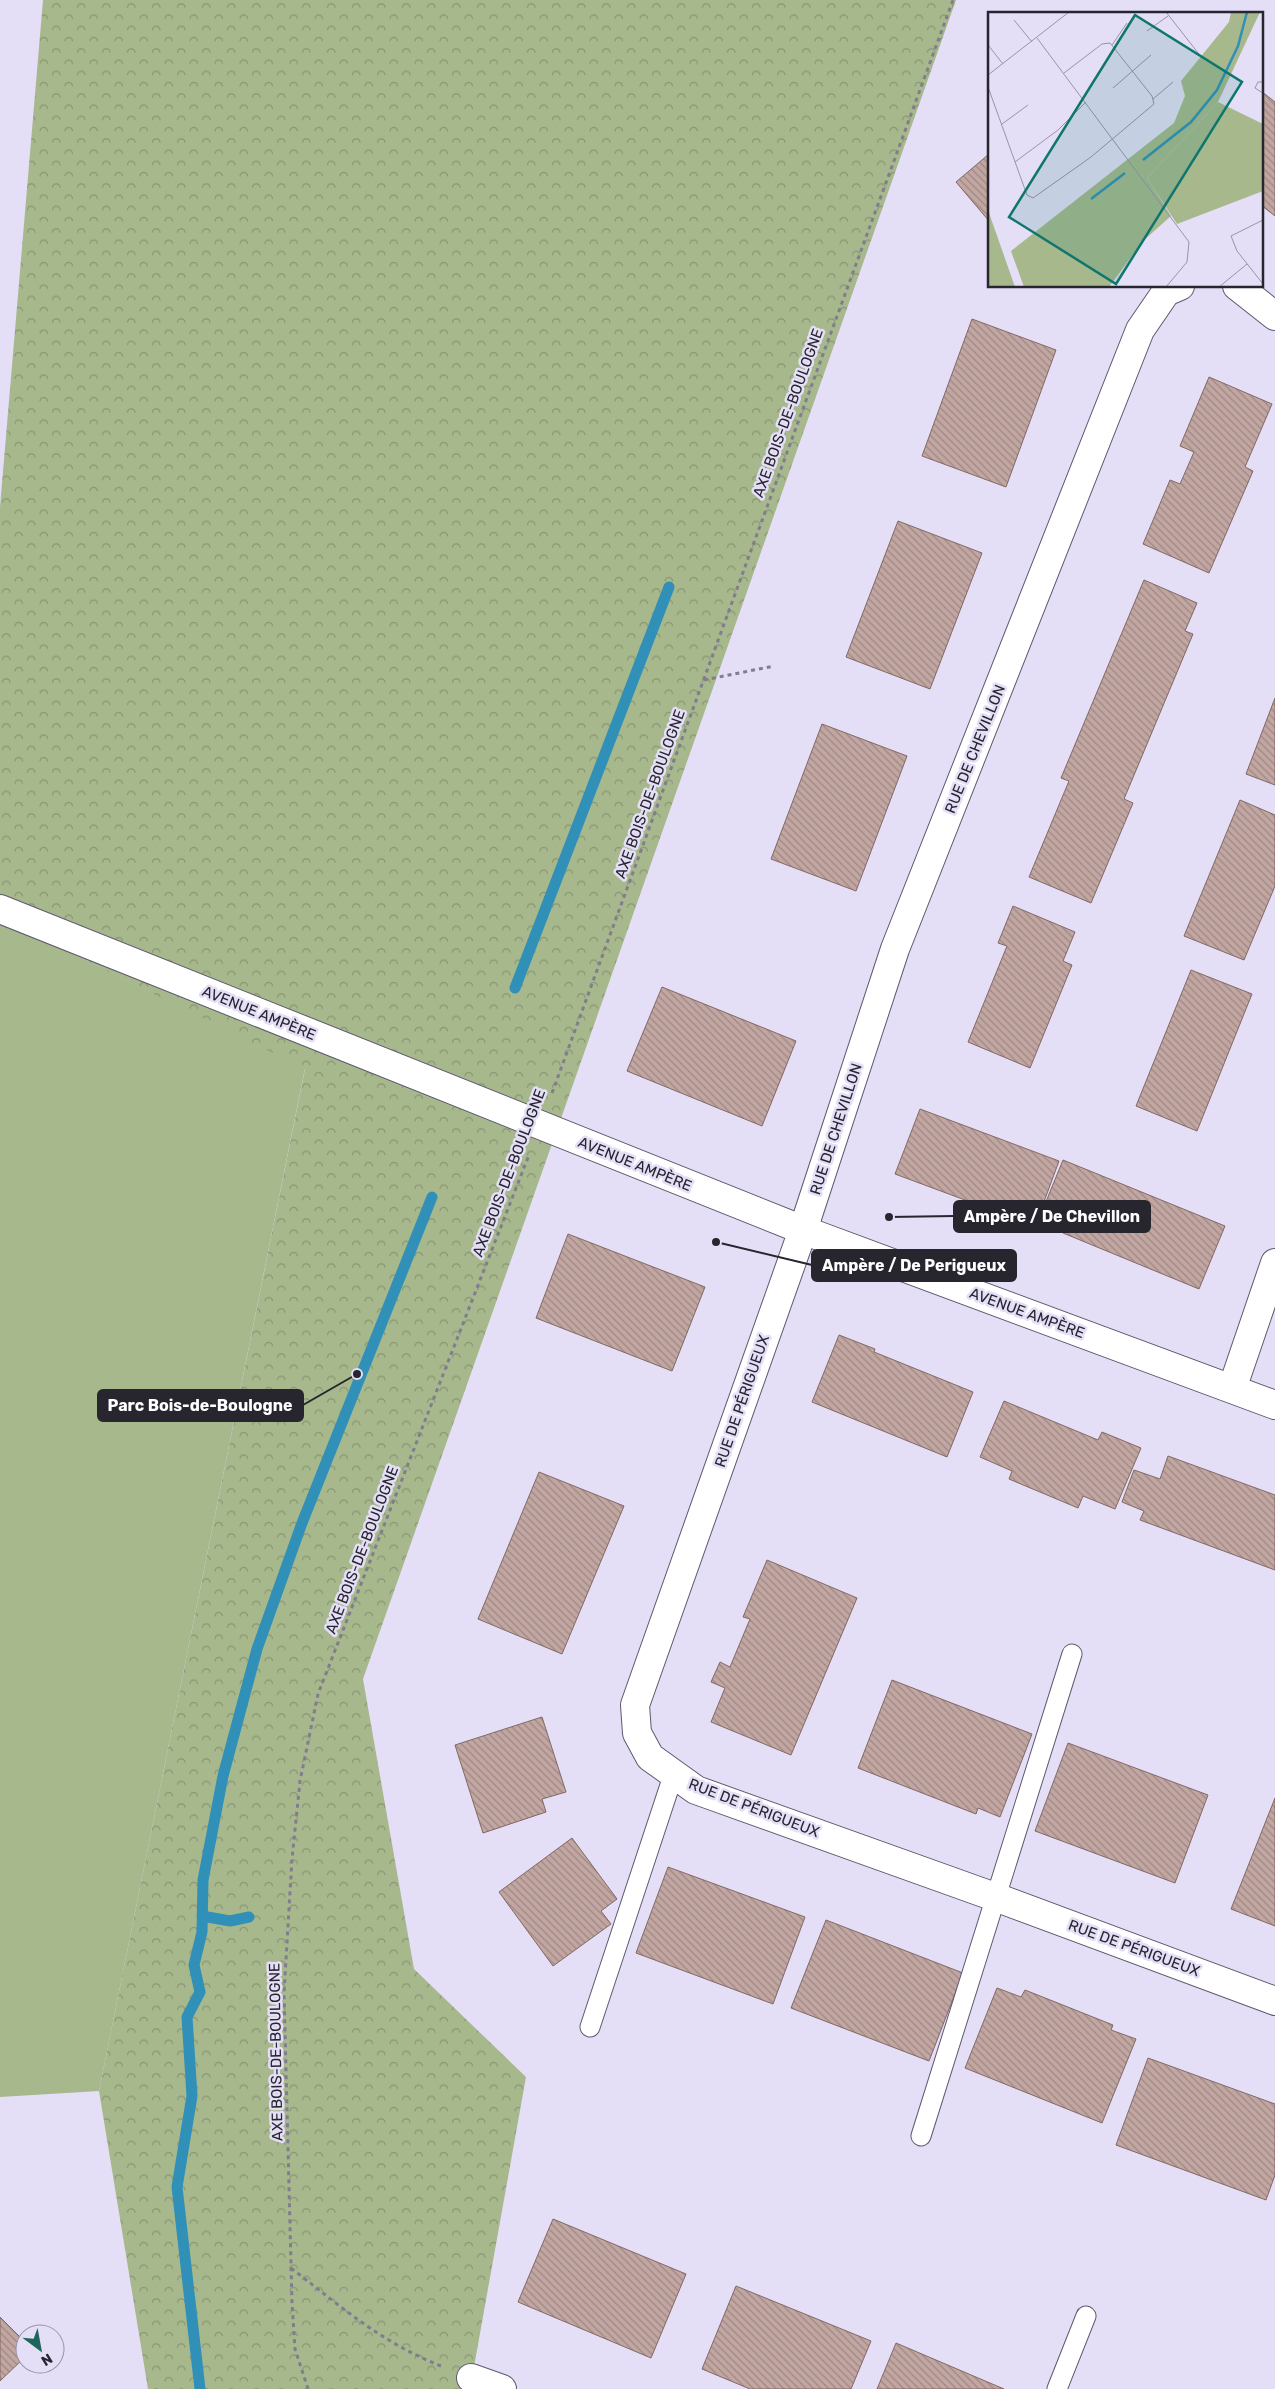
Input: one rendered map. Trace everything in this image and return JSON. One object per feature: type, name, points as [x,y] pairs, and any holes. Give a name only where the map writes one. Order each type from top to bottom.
[{"type":"street","name":"RUE DE CHEVILLON","points":[[803,1230],[895,949],[1140,330],[1166,292],[1175,288]]},
{"type":"street","points":[[1240,288],[1275,316]]},
{"type":"street","name":"AVENUE AMPÈRE","points":[[0,909],[803,1230],[1275,1405]]},
{"type":"street","name":"RUE DE PÉRIGUEUX","points":[[803,1230],[634,1705],[637,1733],[650,1758],[696,1790],[995,1897],[1275,2001]]},
{"type":"street","points":[[1232,1388],[1275,1263]]},
{"type":"street","points":[[471,2378],[502,2389]]},
{"type":"lane","points":[[921,2136],[1072,1654]]},
{"type":"lane","points":[[590,2027],[674,1776]]},
{"type":"lane","points":[[1057,2389],[1086,2316]]},
{"type":"path","name":"AXE BOIS-DE-BOULOGNE","points":[[308,2389],[296,2349],[291,2268],[284,1993],[292,1860],[300,1780],[318,1694],[541,1126],[953,0]]},
{"type":"path","points":[[703,680],[774,666]]},
{"type":"path","points":[[291,2268],[381,2337],[419,2357],[471,2378]]},
{"type":"green space","points":[[43,0],[956,0],[363,1679],[414,1969],[526,2077],[470,2389],[148,2389],[99,2091],[305,1069],[0,918],[0,507]]},
{"type":"green space","points":[[0,918],[305,1068],[99,2091],[0,2097]]},
{"type":"building","points":[[1262,92],[1275,102],[1275,216],[1262,206]]},
{"type":"building","points":[[988,155],[988,220],[956,182]]},
{"type":"building","points":[[972,319],[1056,350],[1006,487],[922,456]]},
{"type":"building","points":[[1209,377],[1272,404],[1245,467],[1253,471],[1209,573],[1143,544],[1170,480],[1180,484],[1194,452],[1180,446]]},
{"type":"building","points":[[898,521],[982,553],[930,689],[846,657]]},
{"type":"building","points":[[1144,580],[1197,603],[1185,631],[1193,634],[1124,799],[1133,803],[1091,903],[1029,877],[1069,781],[1061,778]]},
{"type":"building","points":[[1275,698],[1275,785],[1246,774]]},
{"type":"building","points":[[822,724],[907,756],[856,891],[771,859]]},
{"type":"building","points":[[1240,800],[1275,815],[1275,886],[1244,960],[1184,936]]},
{"type":"building","points":[[1013,906],[1075,932],[1063,961],[1072,965],[1030,1068],[968,1042],[1007,946],[998,943]]},
{"type":"building","points":[[1191,970],[1252,994],[1197,1131],[1136,1106]]},
{"type":"building","points":[[662,987],[796,1041],[762,1126],[627,1071]]},
{"type":"building","points":[[920,1109],[1059,1161],[1035,1226],[895,1174]]},
{"type":"building","points":[[1063,1160],[1225,1226],[1199,1289],[1063,1233],[1070,1215],[1045,1204]]},
{"type":"building","points":[[568,1234],[705,1287],[672,1371],[536,1318]]},
{"type":"building","points":[[839,1335],[875,1349],[874,1352],[973,1392],[947,1457],[812,1402]]},
{"type":"building","points":[[1004,1401],[1098,1440],[1102,1432],[1141,1448],[1115,1509],[1083,1496],[1078,1508],[1009,1479],[1012,1471],[980,1457]]},
{"type":"building","points":[[1168,1456],[1275,1495],[1275,1570],[1140,1520],[1144,1511],[1122,1502],[1134,1470],[1160,1479]]},
{"type":"building","points":[[539,1472],[624,1506],[562,1654],[478,1619]]},
{"type":"building","points":[[767,1560],[857,1598],[791,1755],[711,1722],[725,1688],[711,1682],[720,1662],[730,1667],[750,1619],[743,1617]]},
{"type":"building","points":[[892,1680],[1032,1734],[1000,1817],[978,1808],[976,1814],[858,1768]]},
{"type":"building","points":[[542,1717],[566,1792],[542,1799],[546,1812],[483,1833],[455,1745]]},
{"type":"building","points":[[1068,1743],[1208,1795],[1175,1883],[1035,1831]]},
{"type":"building","points":[[1275,1798],[1275,1926],[1231,1909]]},
{"type":"building","points":[[572,1838],[617,1899],[601,1911],[611,1924],[553,1966],[499,1892]]},
{"type":"building","points":[[668,1867],[805,1917],[773,2004],[636,1953]]},
{"type":"building","points":[[826,1920],[963,1973],[929,2061],[791,2008]]},
{"type":"building","points":[[997,1988],[1021,1997],[1025,1990],[1113,2025],[1111,2030],[1136,2039],[1102,2123],[965,2068]]},
{"type":"building","points":[[1148,2058],[1275,2104],[1275,2175],[1266,2200],[1116,2145]]},
{"type":"building","points":[[553,2219],[686,2274],[651,2358],[518,2302]]},
{"type":"building","points":[[736,2286],[871,2341],[851,2389],[750,2389],[702,2369]]},
{"type":"building","points":[[0,2317],[15,2332],[15,2367],[0,2381]]},
{"type":"building","points":[[896,2343],[1004,2389],[877,2389]]},
{"type":"waterway","points":[[515,988],[669,587]]},
{"type":"waterway","points":[[200,2389],[177,2187],[192,2096],[187,2017],[200,1992],[194,1965],[202,1932],[203,1880],[223,1776],[257,1649],[302,1523],[432,1197]]},
{"type":"waterway","points":[[202,1916],[230,1921],[249,1917]]},
{"type":"place","name":"Ampère / De Chevillon","points":[[889,1217]]},
{"type":"place","name":"Ampère / De Perigueux","points":[[716,1242]]},
{"type":"place","name":"Parc Bois-de-Boulogne","points":[[357,1374]]}]
